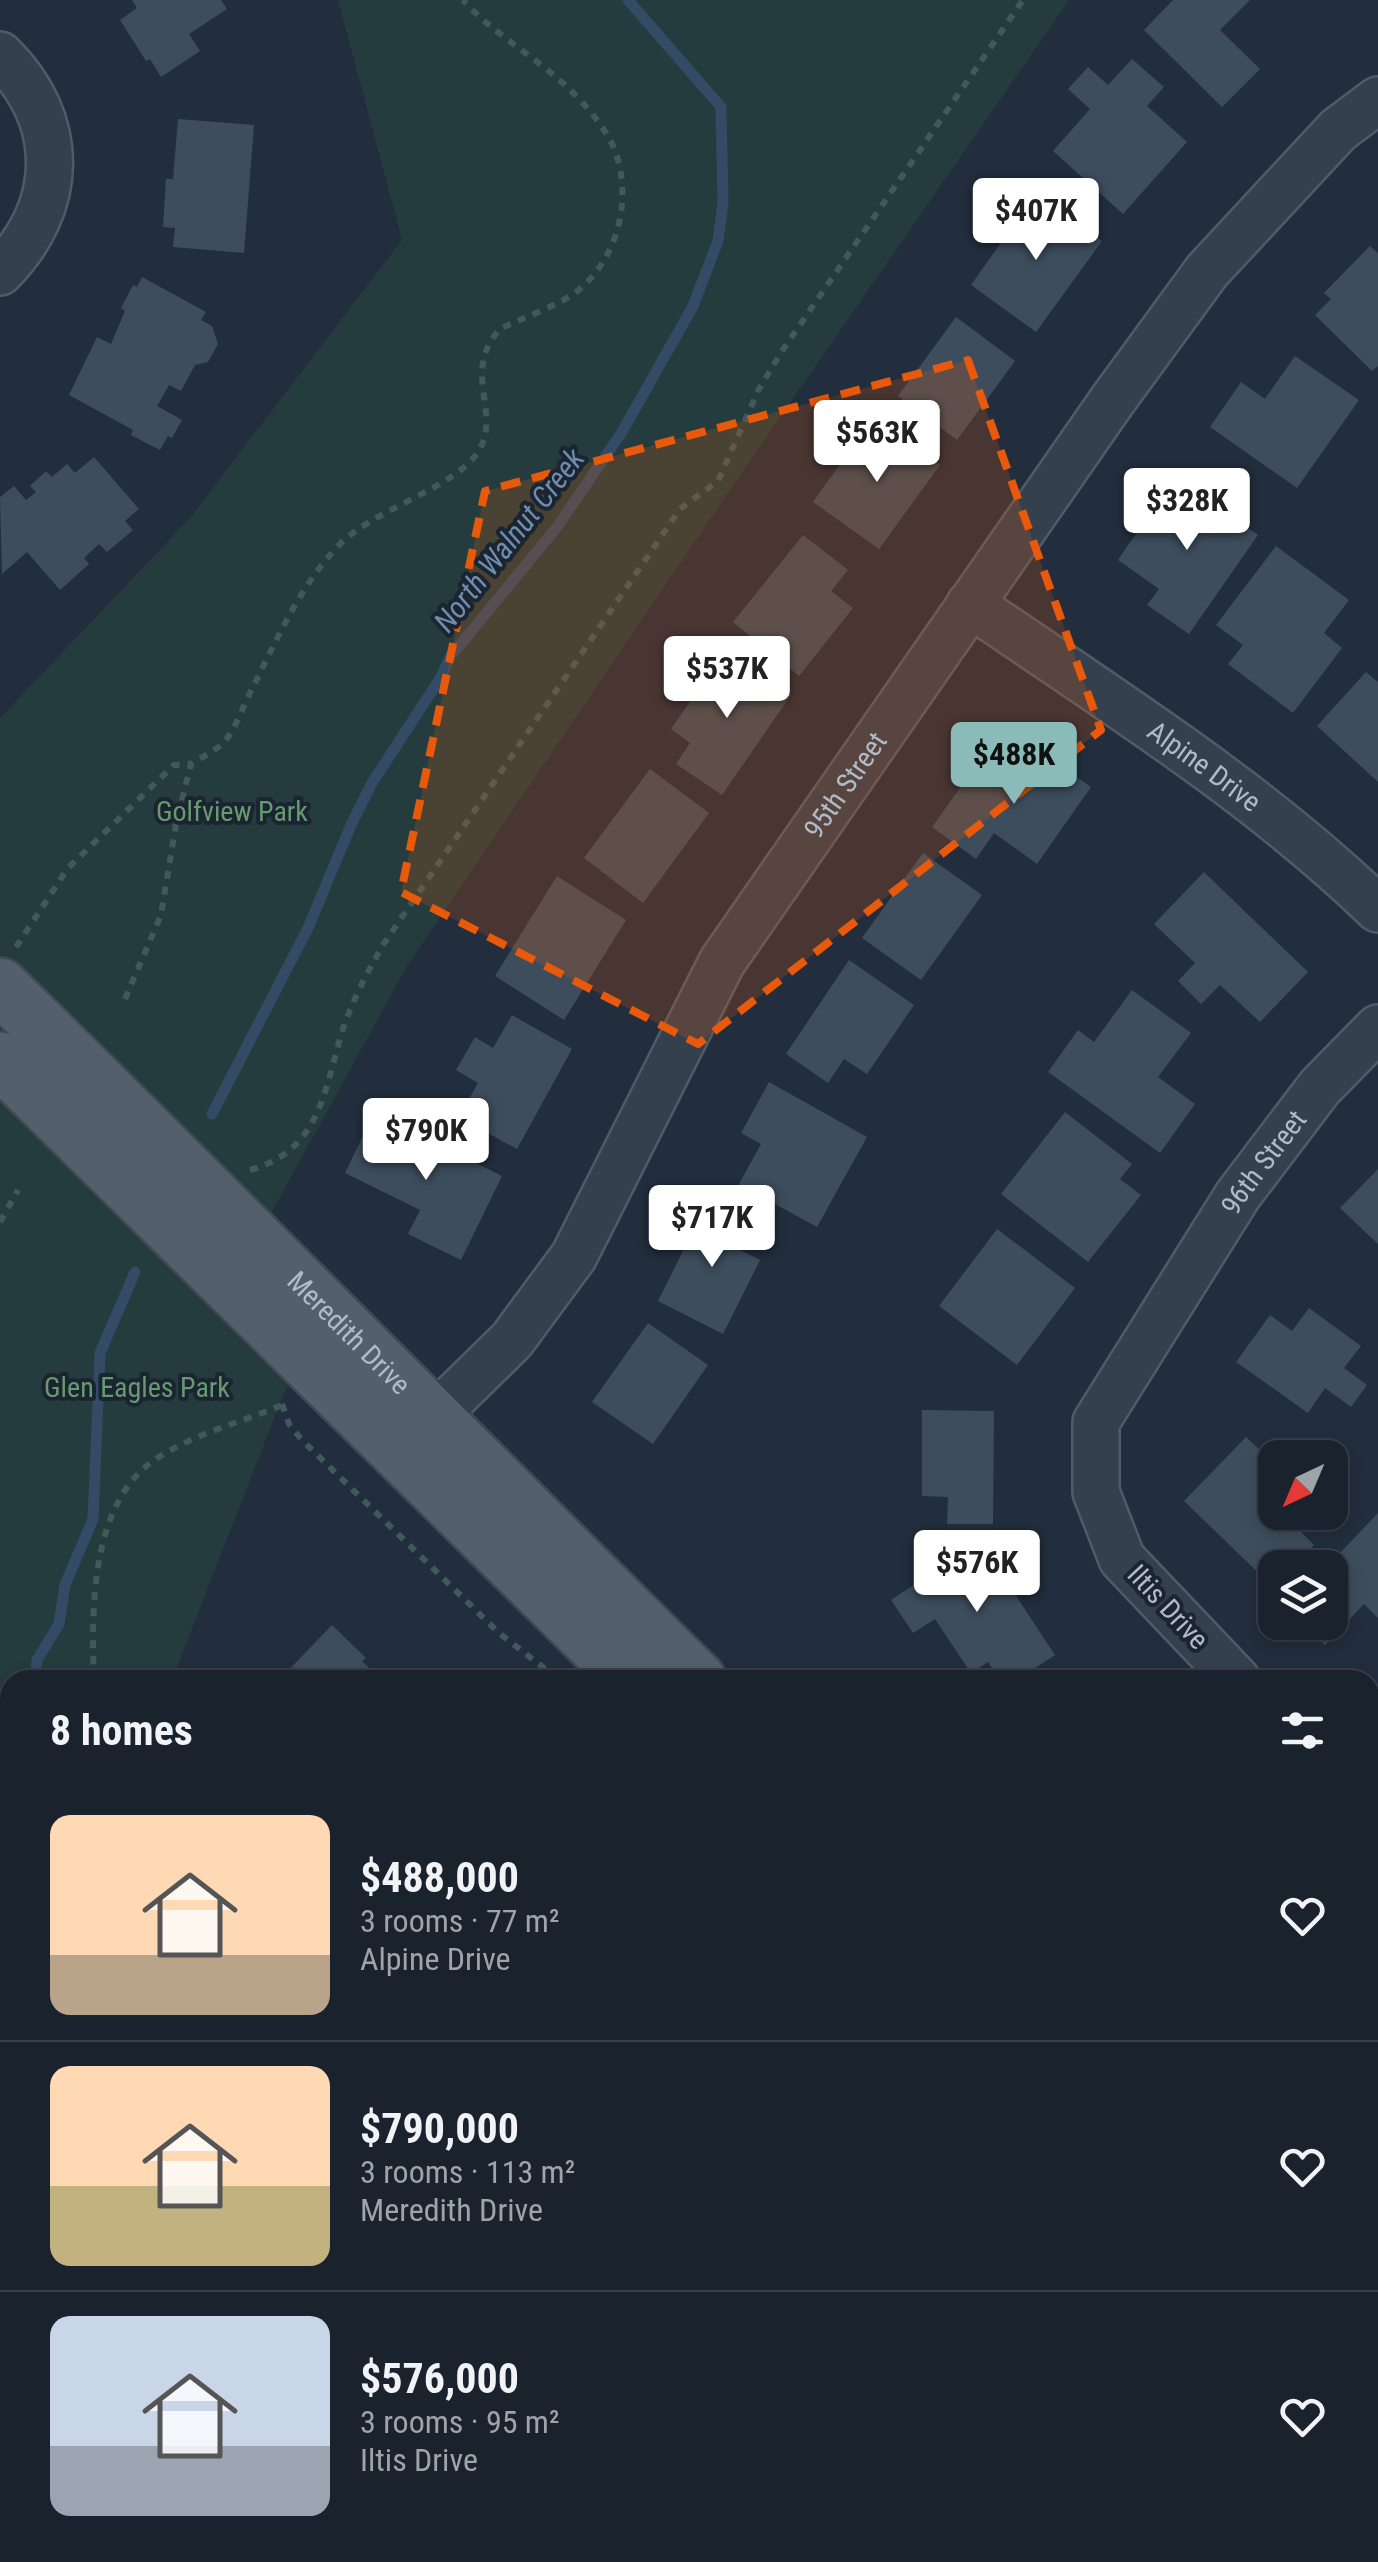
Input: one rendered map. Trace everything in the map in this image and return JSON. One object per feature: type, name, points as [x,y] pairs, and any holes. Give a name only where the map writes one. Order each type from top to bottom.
[{"type":"main road","name":"Meredith Drive","points":[[6,969],[257,1239],[414,1436],[622,1670]]},
{"type":"main road","name":"Meredith Drive","points":[[0,1060],[300,1352],[414,1436],[686,1670]]},
{"type":"street","points":[[0,55],[30,90],[45,124],[50,159],[46,196],[33,230],[0,272]]},
{"type":"street","name":"95th Street","points":[[414,1436],[512,1340],[574,1256],[722,962],[1207,271],[1338,130],[1378,100]]},
{"type":"street","name":"Alpine Drive","points":[[970,604],[1236,787],[1326,860],[1378,909]]},
{"type":"street","name":"96th Street","points":[[1167,1311],[1238,1196],[1320,1088],[1378,1028]]},
{"type":"street","name":"Iltis Drive","points":[[1167,1311],[1096,1422],[1096,1492],[1122,1558],[1228,1670]]},
{"type":"path","points":[[6,969],[68,868],[174,766],[191,764],[224,742],[300,594],[340,544],[378,516],[457,474],[478,452],[486,431],[480,372],[490,339],[500,329],[579,290],[602,265],[616,240],[623,194],[614,149],[596,119],[568,88],[463,0]]},
{"type":"path","points":[[239,1174],[282,1157],[317,1117],[356,992],[383,945],[680,510],[718,481],[759,390],[782,351],[1023,0]]},
{"type":"path","points":[[125,1000],[161,915],[176,824],[191,764]]},
{"type":"path","points":[[0,1222],[18,1190]]},
{"type":"path","points":[[93,1670],[92,1644],[103,1535],[111,1510],[128,1483],[151,1462],[175,1449],[283,1405],[289,1424],[315,1453],[500,1633],[546,1670]]},
{"type":"highlighted area","points":[[968,360],[1101,730],[698,1044],[401,892],[485,491]]},
{"type":"green space","name":"Golfview Park","points":[[338,0],[1069,0],[407,966],[257,1239],[0,986],[0,718],[190,518],[402,240]]},
{"type":"green space","name":"Glen Eagles Park","points":[[0,1060],[300,1352],[176,1670],[0,1670]]},
{"type":"building","points":[[132,0],[221,0],[227,9],[189,34],[200,51],[161,77],[120,20],[137,8]]},
{"type":"building","points":[[1173,0],[1250,0],[1220,30],[1260,69],[1222,107],[1144,30]]},
{"type":"building","points":[[1132,59],[1164,87],[1147,106],[1187,142],[1123,214],[1053,151],[1090,109],[1068,89],[1088,67],[1108,85]]},
{"type":"building","points":[[178,119],[254,125],[244,253],[173,247],[175,228],[163,227],[166,179],[173,179]]},
{"type":"building","points":[[1036,193],[1102,241],[1036,332],[971,285]]},
{"type":"building","points":[[1370,246],[1378,253],[1378,366],[1372,371],[1315,315],[1331,299],[1324,293]]},
{"type":"building","points":[[142,277],[206,312],[201,320],[212,326],[218,344],[208,362],[195,365],[181,391],[169,385],[157,406],[182,420],[160,450],[131,435],[133,430],[69,395],[97,337],[111,344],[125,311],[121,308]]},
{"type":"building","points":[[956,317],[1015,361],[957,440],[898,396]]},
{"type":"building","points":[[1295,356],[1359,400],[1297,488],[1210,427],[1241,382],[1265,399]]},
{"type":"building","points":[[882,423],[940,465],[879,549],[813,502],[860,436],[869,442]]},
{"type":"building","points":[[94,457],[139,509],[125,521],[133,530],[107,552],[99,544],[84,558],[89,564],[60,590],[27,552],[2,574],[0,497],[14,486],[26,500],[36,492],[30,486],[46,471],[52,477],[67,464],[75,473]]},
{"type":"building","points":[[1175,477],[1258,535],[1189,634],[1147,605],[1159,589],[1118,560]]},
{"type":"building","points":[[803,535],[848,570],[831,591],[853,608],[799,676],[733,622]]},
{"type":"building","points":[[1276,546],[1349,600],[1324,633],[1342,648],[1293,713],[1228,664],[1243,645],[1216,625]]},
{"type":"building","points":[[726,650],[791,695],[722,795],[676,764],[690,743],[671,729]]},
{"type":"building","points":[[1366,672],[1378,682],[1378,782],[1317,726]]},
{"type":"building","points":[[1029,743],[1091,787],[1037,864],[994,833],[976,859],[932,827],[973,770],[997,788]]},
{"type":"building","points":[[650,769],[709,813],[643,903],[584,858]]},
{"type":"building","points":[[923,853],[982,895],[921,980],[862,938]]},
{"type":"building","points":[[1204,872],[1308,972],[1260,1022],[1220,985],[1201,1004],[1178,981],[1195,963],[1154,924]]},
{"type":"building","points":[[557,876],[626,920],[564,1020],[495,976]]},
{"type":"building","points":[[849,960],[914,1005],[867,1074],[844,1059],[828,1083],[786,1054]]},
{"type":"building","points":[[1132,990],[1191,1033],[1158,1077],[1195,1104],[1160,1153],[1048,1072],[1078,1030],[1094,1042]]},
{"type":"building","points":[[512,1015],[572,1049],[517,1149],[459,1117],[478,1083],[456,1070],[475,1037],[493,1048]]},
{"type":"building","points":[[769,1082],[867,1137],[817,1227],[739,1184],[761,1144],[741,1133]]},
{"type":"building","points":[[1065,1112],[1132,1164],[1120,1179],[1141,1195],[1088,1262],[1001,1194]]},
{"type":"building","points":[[374,1113],[502,1176],[461,1260],[408,1234],[420,1210],[345,1173]]},
{"type":"building","points":[[1378,1169],[1378,1244],[1340,1208]]},
{"type":"building","points":[[708,1201],[753,1224],[740,1250],[760,1260],[723,1334],[658,1301]]},
{"type":"building","points":[[997,1229],[1075,1288],[1017,1365],[939,1306]]},
{"type":"building","points":[[1309,1308],[1361,1346],[1344,1368],[1367,1385],[1351,1407],[1325,1388],[1308,1413],[1236,1362],[1270,1315],[1292,1331]]},
{"type":"building","points":[[648,1323],[708,1365],[653,1444],[592,1402]]},
{"type":"building","points":[[922,1410],[994,1411],[993,1524],[947,1524],[948,1497],[922,1496]]},
{"type":"building","points":[[1246,1437],[1258,1448],[1258,1530],[1299,1530],[1314,1545],[1309,1550],[1258,1550],[1258,1573],[1184,1501]]},
{"type":"building","points":[[1378,1513],[1378,1618],[1364,1604],[1348,1621],[1348,1550],[1343,1550]]},
{"type":"building","points":[[980,1541],[1055,1655],[1032,1670],[993,1670],[988,1662],[969,1670],[935,1619],[913,1633],[891,1600]]},
{"type":"building","points":[[332,1625],[366,1658],[362,1661],[371,1670],[289,1670]]},
{"type":"waterway","name":"North Walnut Creek","points":[[212,1114],[308,928],[372,783],[450,657],[557,527],[622,432],[693,306],[718,241],[723,203],[721,107],[628,0]]},
{"type":"waterway","name":"North Walnut Creek","points":[[36,1670],[37,1660],[59,1624],[65,1585],[93,1519],[100,1353],[135,1272]]}]
